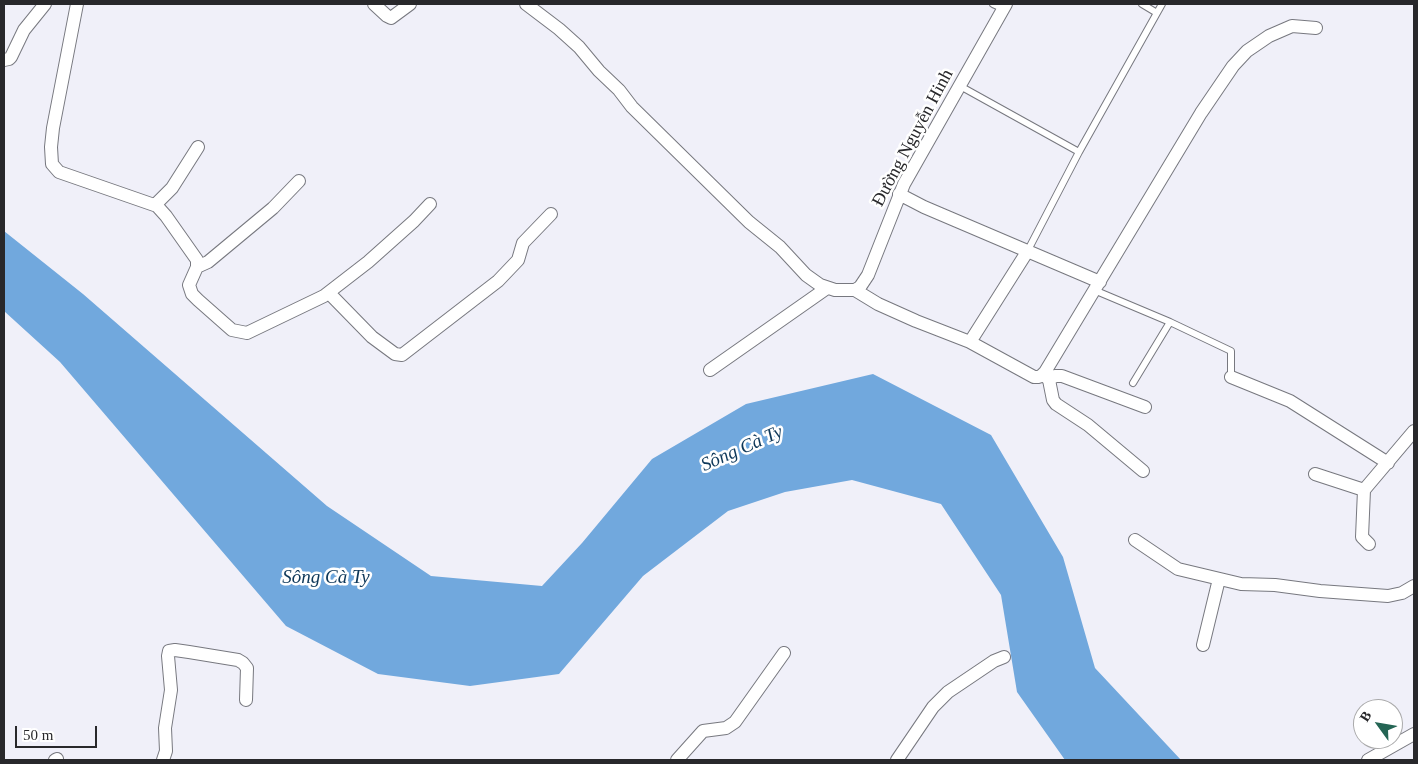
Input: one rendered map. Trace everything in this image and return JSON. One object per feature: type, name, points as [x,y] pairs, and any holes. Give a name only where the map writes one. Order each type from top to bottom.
[{"type":"street","points":[[4,60],[11,57],[24,30],[45,4]]},
{"type":"street","points":[[77,4],[52,128],[50,147],[52,164],[59,172],[155,205],[166,216],[197,260],[197,267],[189,280],[189,289],[198,300],[228,327],[243,334],[257,329],[329,293],[414,221],[430,204]]},
{"type":"street","points":[[374,4],[391,18],[410,4]]},
{"type":"street","points":[[526,4],[579,47],[599,71],[619,90],[632,107],[749,222],[780,247],[806,275],[820,285],[835,290],[855,290],[878,304],[970,342],[1034,377],[1062,376],[1145,407]]},
{"type":"street","name":"Đường Nguyễn Hinh","points":[[855,290],[860,287],[868,276],[899,194],[960,86],[1001,5]]},
{"type":"street","points":[[1143,471],[1088,425],[1056,404],[1046,377],[1097,286],[1201,113],[1233,66],[1247,51],[1284,29],[1292,26],[1316,28]]},
{"type":"street","points":[[155,205],[172,188],[198,147]]},
{"type":"street","points":[[197,267],[208,262],[273,208],[299,181]]},
{"type":"street","points":[[899,194],[1097,286]]},
{"type":"street","points":[[329,293],[372,337],[395,354],[402,354],[498,281],[518,260],[523,243],[551,214]]},
{"type":"street","points":[[970,342],[1027,252]]},
{"type":"street","points":[[710,370],[826,288]]},
{"type":"street","points":[[1231,377],[1290,401],[1388,463]]},
{"type":"street","points":[[1369,544],[1362,537],[1364,490],[1414,430]]},
{"type":"street","points":[[1315,474],[1364,490]]},
{"type":"street","points":[[1135,540],[1178,569],[1257,586],[1275,585],[1320,591],[1388,596],[1402,593],[1414,586]]},
{"type":"street","points":[[1203,645],[1220,579]]},
{"type":"street","points":[[163,760],[166,751],[165,728],[171,690],[169,651],[189,652],[238,660],[243,663],[247,668],[246,700]]},
{"type":"street","points":[[676,760],[703,731],[720,730],[735,722],[784,653]]},
{"type":"street","points":[[897,760],[934,707],[948,692],[994,661],[1004,657]]},
{"type":"street","points":[[1368,760],[1414,734]]},
{"type":"lane","points":[[1142,4],[1157,13]]},
{"type":"lane","points":[[1027,252],[1079,152],[1162,4]]},
{"type":"lane","points":[[960,86],[1079,152]]},
{"type":"lane","points":[[1097,286],[1231,351],[1231,377]]},
{"type":"lane","points":[[1133,383],[1170,322]]},
{"type":"water","name":"Sông Cà Ty","points":[[4,231],[83,294],[327,506],[431,576],[542,586],[582,543],[652,459],[746,404],[873,374],[991,435],[1063,557],[1095,668],[1181,760],[1065,760],[1017,692],[1001,595],[941,504],[852,480],[785,492],[728,511],[643,576],[559,674],[470,686],[378,674],[286,626],[60,362],[4,311]]}]
